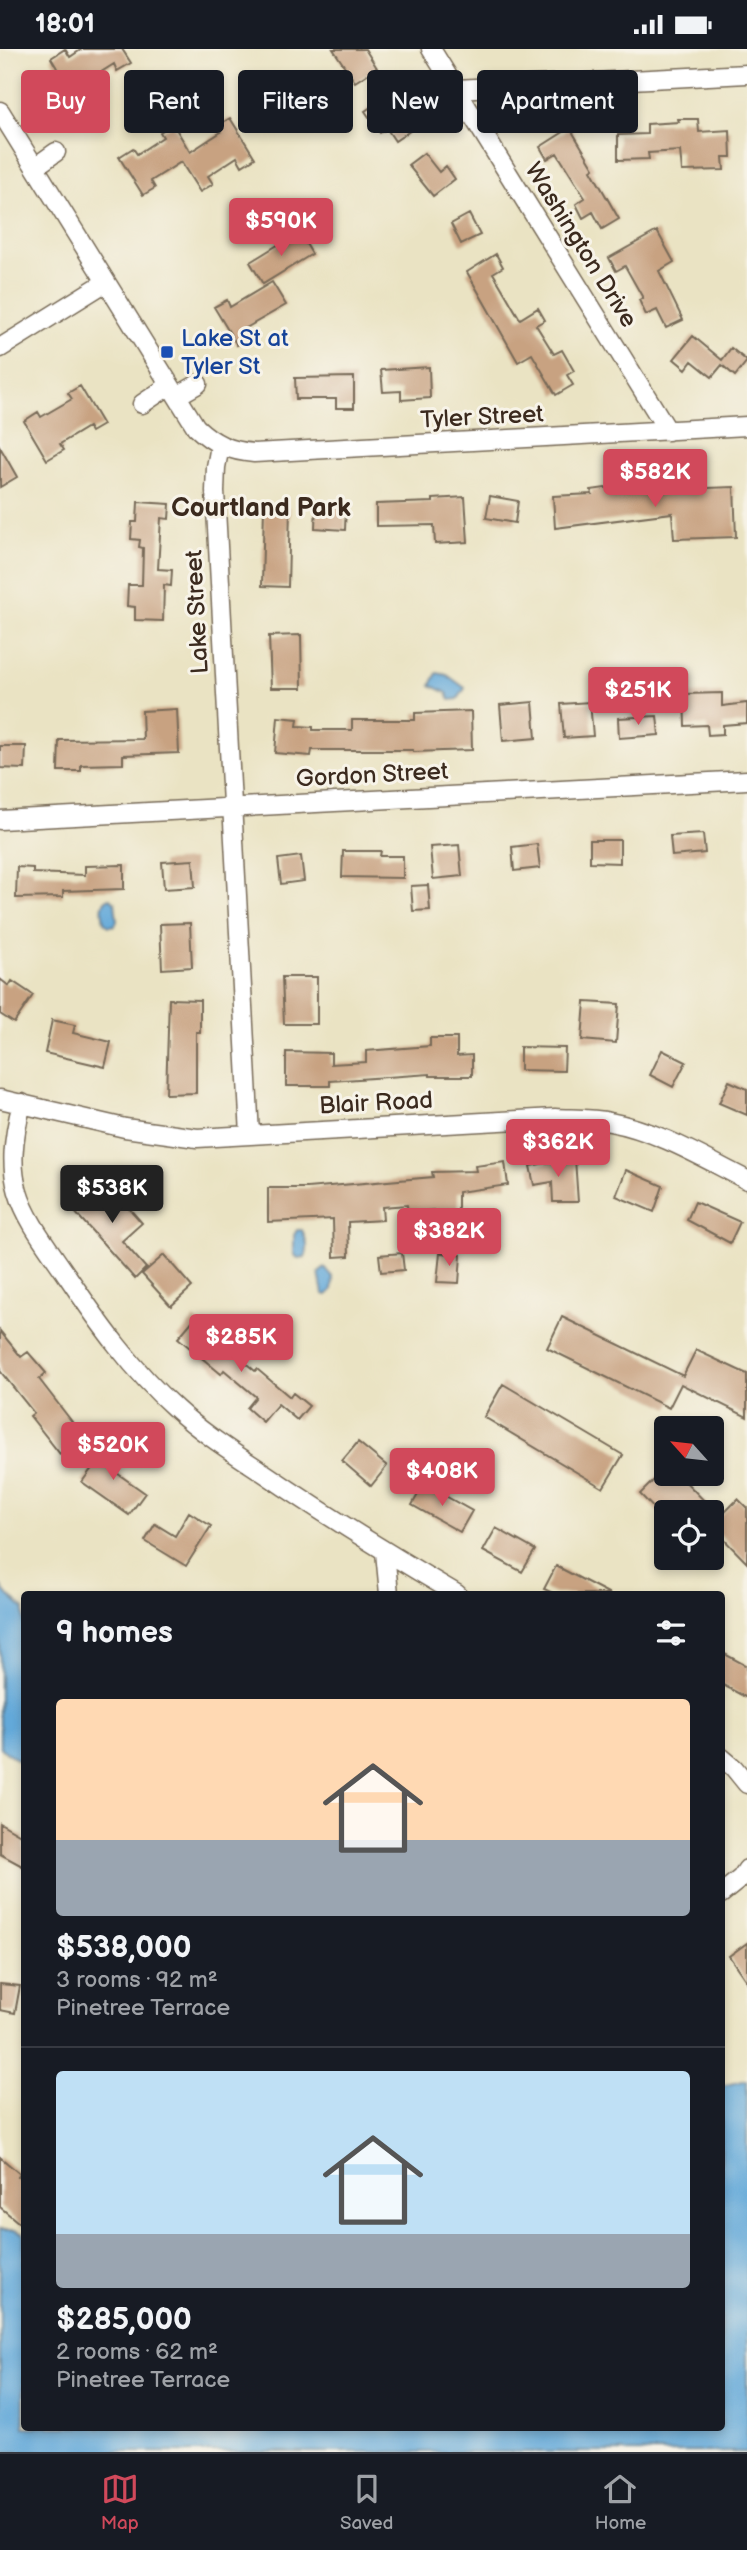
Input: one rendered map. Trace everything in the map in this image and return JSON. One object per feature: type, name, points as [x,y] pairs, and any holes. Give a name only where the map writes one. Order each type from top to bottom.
[{"type":"street","name":"Washington Drive","points":[[431,49],[444,70]]},
{"type":"street","points":[[463,89],[747,74]]},
{"type":"street","name":"Washington Drive","points":[[463,100],[668,431]]},
{"type":"street","points":[[0,111],[8,140],[35,167],[196,427],[220,446]]},
{"type":"street","points":[[35,167],[56,152]]},
{"type":"street","points":[[0,348],[106,282]]},
{"type":"street","points":[[142,404],[198,384]]},
{"type":"street","name":"Tyler Street","points":[[220,446],[237,452],[254,453],[747,426]]},
{"type":"street","name":"Lake Street","points":[[220,446],[215,491],[250,1135]]},
{"type":"street","name":"Gordon Street","points":[[0,820],[747,780]]},
{"type":"street","name":"Blair Road","points":[[0,1099],[164,1135],[197,1138],[555,1118],[608,1121],[666,1140],[747,1180]]},
{"type":"street","points":[[22,1103],[15,1130],[11,1167],[22,1209],[75,1289],[143,1377],[197,1428],[385,1552],[452,1591]]},
{"type":"street","points":[[385,1552],[389,1591]]},
{"type":"street","points":[[725,1761],[747,1784]]},
{"type":"street","points":[[725,1891],[741,1878],[747,1868]]},
{"type":"water","points":[[437,673],[447,675],[465,688],[458,699],[450,700],[447,693],[431,685]]},
{"type":"water","points":[[110,898],[115,902],[117,921],[115,925],[109,926],[104,922],[102,908],[104,902]]},
{"type":"water","points":[[297,1230],[302,1230],[306,1239],[305,1257],[298,1258],[294,1255],[294,1235]]},
{"type":"water","points":[[325,1268],[333,1278],[332,1290],[327,1295],[323,1294],[319,1273]]},
{"type":"water","points":[[0,1585],[21,1606],[21,1762],[0,1748]]},
{"type":"water","points":[[747,2080],[747,2452],[0,2452],[0,2230],[21,2233],[21,2431],[725,2431],[725,2085]]},
{"type":"building","points":[[65,49],[70,57],[82,49],[122,49],[131,63],[117,71],[114,64],[104,70],[58,70],[51,58]]},
{"type":"building","points":[[333,49],[365,49],[377,68],[367,70],[367,74],[355,82],[353,70],[347,70]]},
{"type":"building","points":[[230,118],[255,158],[242,166],[237,157],[208,176],[213,184],[200,192],[181,162],[151,181],[155,188],[143,195],[119,157],[133,148],[137,154],[163,137],[161,133],[178,133],[190,152],[219,133],[224,133],[224,122]]},
{"type":"building","points":[[678,119],[698,119],[699,132],[730,130],[731,157],[723,157],[724,170],[682,171],[680,151],[648,153],[649,159],[618,160],[618,135],[647,134],[647,124],[679,122]]},
{"type":"building","points":[[390,133],[407,133],[395,141]]},
{"type":"building","points":[[562,133],[573,133],[619,219],[602,229],[593,212],[583,218],[576,204],[585,198],[557,153],[547,159],[540,147]]},
{"type":"building","points":[[424,153],[439,172],[446,166],[455,179],[433,196],[408,165]]},
{"type":"building","points":[[469,214],[480,235],[461,244],[451,224]]},
{"type":"building","points":[[657,231],[674,262],[659,271],[683,320],[666,328],[657,310],[646,315],[639,300],[643,298],[625,266],[616,271],[609,258]]},
{"type":"building","points":[[299,232],[312,254],[263,284],[250,262]]},
{"type":"building","points":[[496,254],[503,267],[493,273],[520,319],[538,308],[545,320],[536,325],[554,354],[562,350],[574,371],[567,375],[573,385],[556,395],[532,354],[518,362],[467,272]]},
{"type":"building","points":[[272,282],[286,305],[246,328],[251,336],[237,345],[214,307],[227,300],[230,307]]},
{"type":"building","points":[[693,336],[722,360],[731,348],[747,361],[735,376],[722,365],[712,377],[692,361],[686,369],[674,359]]},
{"type":"building","points":[[429,367],[430,398],[401,400],[401,391],[383,392],[381,370]]},
{"type":"building","points":[[354,377],[354,408],[336,408],[336,399],[296,399],[295,378]]},
{"type":"building","points":[[80,386],[103,425],[91,432],[88,427],[60,444],[64,450],[47,460],[24,421],[38,412],[41,417],[72,399],[68,393]]},
{"type":"building","points":[[0,447],[17,477],[0,487]]},
{"type":"building","points":[[612,487],[613,492],[652,488],[734,487],[736,537],[674,539],[672,513],[555,528],[553,496],[592,494],[591,490]]},
{"type":"building","points":[[490,496],[518,501],[515,523],[486,518]]},
{"type":"building","points":[[465,497],[468,542],[435,544],[434,525],[376,526],[376,504],[433,502],[433,499]]},
{"type":"building","points":[[138,502],[170,504],[169,519],[161,518],[158,569],[172,570],[171,586],[164,585],[163,621],[135,620],[135,607],[127,606],[128,585],[142,585],[143,548],[139,547],[140,540],[131,539],[132,522],[137,522]]},
{"type":"building","points":[[316,503],[346,504],[345,530],[315,528]]},
{"type":"building","points":[[264,507],[290,507],[288,587],[262,586]]},
{"type":"building","points":[[301,635],[302,688],[271,688],[269,636]]},
{"type":"building","points":[[722,693],[722,706],[747,703],[747,723],[723,725],[723,734],[708,735],[707,725],[685,726],[684,694]]},
{"type":"building","points":[[533,702],[536,738],[503,741],[500,705]]},
{"type":"building","points":[[590,702],[593,736],[564,738],[561,704]]},
{"type":"building","points":[[177,709],[179,753],[123,755],[123,764],[81,765],[81,771],[58,771],[59,740],[143,739],[142,711]]},
{"type":"building","points":[[471,711],[472,750],[312,750],[311,756],[275,753],[278,717],[298,719],[297,726],[313,727],[313,730],[352,730],[352,720],[415,720],[415,713]]},
{"type":"building","points":[[657,716],[659,735],[619,738],[618,718]]},
{"type":"building","points":[[0,746],[26,746],[25,769],[0,768]]},
{"type":"building","points":[[703,834],[705,853],[672,856],[670,836]]},
{"type":"building","points":[[590,840],[620,840],[620,863],[590,862]]},
{"type":"building","points":[[537,844],[540,868],[514,871],[512,847]]},
{"type":"building","points":[[459,845],[462,876],[433,879],[430,847]]},
{"type":"building","points":[[343,851],[381,851],[380,856],[403,856],[403,878],[342,877]]},
{"type":"building","points":[[301,856],[304,881],[281,884],[278,859]]},
{"type":"building","points":[[193,860],[195,887],[164,889],[162,862]]},
{"type":"building","points":[[124,865],[124,889],[63,891],[63,897],[16,898],[17,867],[33,868],[33,873],[85,875],[85,866]]},
{"type":"building","points":[[428,885],[430,910],[413,911],[411,886]]},
{"type":"building","points":[[190,923],[192,967],[162,969],[160,924]]},
{"type":"building","points":[[282,977],[317,977],[317,1024],[284,1024]]},
{"type":"building","points":[[0,979],[9,986],[12,981],[33,995],[14,1023],[0,1014]]},
{"type":"building","points":[[169,999],[200,1000],[200,1032],[196,1032],[196,1093],[166,1094]]},
{"type":"building","points":[[585,1002],[619,1004],[616,1043],[582,1040]]},
{"type":"building","points":[[52,1020],[75,1025],[73,1033],[111,1042],[105,1067],[45,1053]]},
{"type":"building","points":[[430,1038],[457,1038],[457,1056],[472,1055],[472,1076],[430,1074],[330,1081],[330,1086],[286,1086],[286,1052],[331,1053],[331,1064],[366,1062],[366,1051],[430,1046]]},
{"type":"building","points":[[520,1047],[565,1048],[564,1071],[520,1070]]},
{"type":"building","points":[[662,1050],[686,1062],[673,1087],[650,1075]]},
{"type":"building","points":[[729,1081],[747,1089],[747,1115],[719,1103]]},
{"type":"building","points":[[575,1159],[578,1202],[553,1202],[552,1182],[534,1185],[530,1166],[551,1160]]},
{"type":"building","points":[[505,1162],[508,1185],[458,1192],[458,1220],[434,1221],[433,1210],[408,1213],[407,1205],[382,1207],[383,1220],[348,1222],[349,1256],[334,1257],[333,1219],[268,1222],[268,1188],[307,1188],[433,1177],[432,1172],[476,1171],[475,1166]]},
{"type":"building","points":[[626,1170],[663,1186],[654,1212],[616,1196]]},
{"type":"building","points":[[106,1182],[142,1223],[122,1241],[146,1268],[135,1279],[74,1211]]},
{"type":"building","points":[[695,1202],[740,1222],[730,1243],[687,1220]]},
{"type":"building","points":[[402,1253],[404,1270],[381,1272],[379,1255]]},
{"type":"building","points":[[440,1253],[461,1255],[459,1283],[437,1282]]},
{"type":"building","points":[[164,1255],[192,1287],[171,1306],[142,1274]]},
{"type":"building","points":[[562,1317],[683,1376],[696,1350],[747,1374],[747,1417],[681,1384],[669,1408],[547,1348]]},
{"type":"building","points":[[194,1319],[255,1371],[257,1369],[290,1397],[293,1393],[309,1406],[297,1420],[278,1404],[263,1422],[247,1408],[256,1397],[224,1370],[221,1374],[178,1338]]},
{"type":"building","points":[[0,1331],[21,1357],[28,1352],[46,1373],[39,1379],[83,1436],[60,1454],[30,1416],[34,1413],[0,1371]]},
{"type":"building","points":[[503,1384],[623,1455],[603,1488],[484,1417]]},
{"type":"building","points":[[358,1442],[387,1466],[371,1486],[342,1461]]},
{"type":"building","points":[[108,1446],[124,1458],[114,1471],[145,1493],[129,1515],[82,1482]]},
{"type":"building","points":[[654,1480],[654,1486],[690,1486],[703,1500],[654,1500],[654,1509],[640,1494]]},
{"type":"building","points":[[424,1484],[472,1511],[460,1532],[412,1505]]},
{"type":"building","points":[[738,1499],[747,1508],[747,1563],[724,1539],[724,1513]]},
{"type":"building","points":[[189,1512],[211,1526],[186,1566],[145,1541],[155,1524],[175,1536]]},
{"type":"building","points":[[496,1528],[535,1550],[522,1572],[483,1551]]},
{"type":"building","points":[[556,1566],[604,1591],[548,1591],[544,1589]]},
{"type":"building","points":[[725,1654],[747,1666],[747,1698],[725,1686]]},
{"type":"building","points":[[0,1823],[21,1835],[21,1865],[0,1854]]},
{"type":"building","points":[[747,1943],[747,1982],[729,1956]]},
{"type":"building","points":[[0,1984],[20,1986],[15,2013],[0,2010]]},
{"type":"building","points":[[0,2157],[20,2174],[21,2224],[0,2207]]},
{"type":"place","name":"Lake St at Tyler St","points":[[167,352]]},
{"type":"district","name":"Courtland Park","points":[[261,508]]}]
